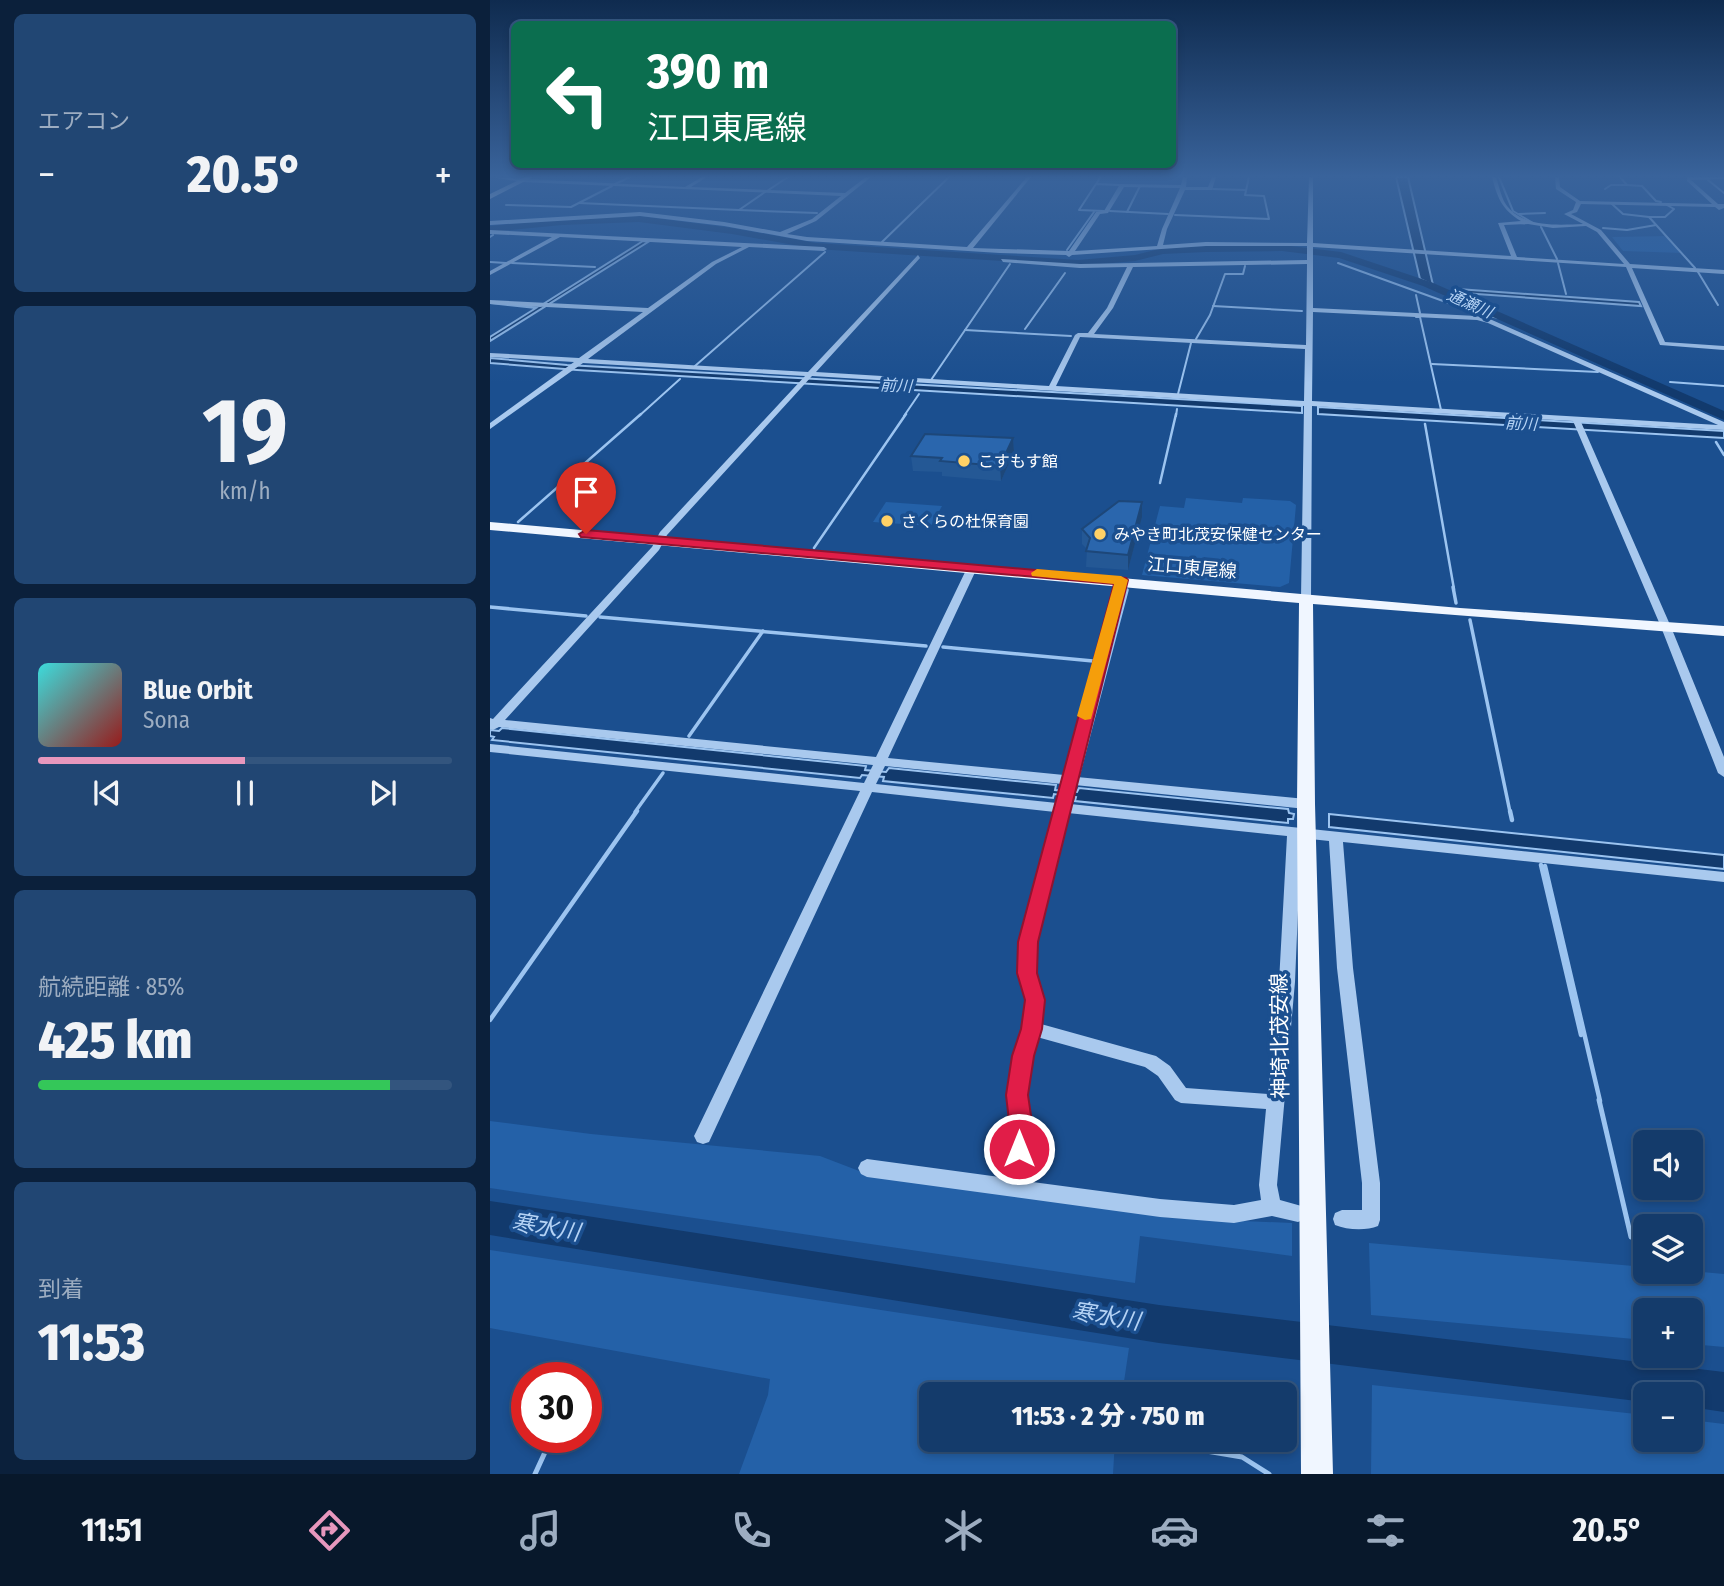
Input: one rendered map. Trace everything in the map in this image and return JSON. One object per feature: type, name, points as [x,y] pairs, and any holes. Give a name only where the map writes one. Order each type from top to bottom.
[{"type":"main road","name":"江口東尾線","points":[[490,526],[1121,580],[1460,613],[1724,631]]},
{"type":"main road","name":"神埼北茂安線","points":[[1306,598],[1306,804],[1300,832],[1314,1264],[1317,1474]]},
{"type":"street","points":[[490,273],[540,246]]},
{"type":"street","points":[[490,427],[723,256],[747,246]]},
{"type":"street","points":[[781,246],[834,249]]},
{"type":"street","points":[[921,246],[1024,253],[1072,253],[1166,246]]},
{"type":"street","points":[[969,249],[972,246]]},
{"type":"street","points":[[996,259],[1047,259],[1072,253],[1077,246]]},
{"type":"street","points":[[1263,246],[1310,252]]},
{"type":"street","points":[[1306,598],[1310,246]]},
{"type":"street","points":[[1510,246],[1515,258]]},
{"type":"street","points":[[1612,246],[1629,265],[1662,344],[1724,348]]},
{"type":"street","points":[[871,251],[982,258]]},
{"type":"street","points":[[1024,253],[1080,266],[1131,265],[1310,252],[1410,251],[1724,272]]},
{"type":"street","points":[[492,724],[918,257]]},
{"type":"street","points":[[1090,335],[1110,308],[1131,265]]},
{"type":"street","points":[[490,302],[649,310]]},
{"type":"street","points":[[1309,310],[1477,318],[1490,321],[1724,427]]},
{"type":"street","points":[[1051,389],[1076,337],[1090,335],[1309,347]]},
{"type":"street","points":[[490,355],[575,365],[1310,404],[1578,424],[1724,427]]},
{"type":"street","points":[[1578,424],[1724,773]]},
{"type":"street","points":[[703,1136],[972,568]]},
{"type":"street","points":[[1015,1187],[1022,1129],[1017,1095],[1023,1056],[1032,1029],[1035,1000],[1027,973],[1028,942],[1121,580]]},
{"type":"street","points":[[492,724],[874,774],[1065,794],[1300,832],[1724,877]]},
{"type":"street","points":[[490,748],[874,774],[1065,794],[1306,804]]},
{"type":"street","points":[[1272,1207],[1268,1185],[1300,832]]},
{"type":"street","points":[[1336,836],[1345,968],[1371,1183],[1371,1220],[1342,1219]]},
{"type":"street","points":[[1032,1029],[1150,1061],[1164,1071],[1181,1095],[1276,1102]]},
{"type":"street","points":[[867,1167],[1160,1208],[1234,1214],[1272,1207],[1298,1213]]},
{"type":"shaded area","points":[[1619,246],[1676,246],[1683,253],[1623,251]]},
{"type":"shaded area","points":[[1186,498],[1242,503],[1243,498],[1290,501],[1296,505],[1289,583],[1280,587],[1142,575],[1160,506],[1184,508]]},
{"type":"shaded area","points":[[886,502],[942,506],[931,526],[873,522]]},
{"type":"shaded area","points":[[490,1121],[591,1134],[820,1156],[867,1174],[1171,1218],[1292,1223],[1292,1256],[1140,1236],[1135,1283],[490,1188]]},
{"type":"shaded area","points":[[1369,1243],[1633,1266],[1633,1284],[1703,1284],[1703,1272],[1724,1274],[1724,1347],[1703,1345],[1703,1298],[1633,1298],[1633,1339],[1371,1315]]},
{"type":"shaded area","points":[[490,1250],[1129,1348],[1124,1382],[919,1382],[919,1452],[1114,1452],[1113,1474],[739,1474],[768,1395],[770,1379],[490,1328]]},
{"type":"shaded area","points":[[1372,1385],[1633,1414],[1633,1452],[1703,1452],[1703,1421],[1724,1424],[1724,1474],[1371,1474]]},
{"type":"water","points":[[635,246],[642,246],[490,341],[490,337],[536,308],[490,303],[540,306]]},
{"type":"water","points":[[1412,246],[1424,246],[1433,285],[1420,279]]},
{"type":"water","points":[[1458,289],[1639,302],[1641,306],[1463,293]]},
{"type":"water","name":"前川","points":[[490,358],[567,365],[1302,406],[1302,413],[577,370],[490,363]]},
{"type":"water","name":"前川","points":[[1318,407],[1724,431],[1724,438],[1318,414]]},
{"type":"water","points":[[502,728],[866,766],[865,770],[886,772],[889,768],[1056,785],[1055,790],[1077,792],[1079,788],[1288,809],[1289,813],[1294,814],[1293,819],[1288,819],[1288,823],[1075,801],[1076,797],[1054,794],[1053,798],[883,781],[884,777],[862,775],[860,778],[492,740],[494,737],[490,736],[490,730],[499,731]]},
{"type":"water","points":[[1329,814],[1724,855],[1724,869],[1329,827]]},
{"type":"building","points":[[925,434],[1013,438],[1000,466],[911,456]]},
{"type":"building","name":"みやき町北茂安保健センター","points":[[1119,501],[1142,502],[1128,555],[1086,551],[1090,538],[1082,529]]},
{"type":"waterway","name":"通瀬川","points":[[815,246],[1078,263],[1135,258],[1163,251],[1206,249],[1282,248],[1341,255],[1427,284],[1724,416]]},
{"type":"waterway","points":[[1067,250],[1070,246]]},
{"type":"waterway","points":[[1550,246],[1557,259]]},
{"type":"waterway","points":[[1675,246],[1695,268]]},
{"type":"waterway","points":[[695,366],[825,252]]},
{"type":"waterway","points":[[490,262],[506,263]]},
{"type":"waterway","points":[[512,263],[595,267]]},
{"type":"waterway","points":[[1338,263],[1479,314],[1499,318]]},
{"type":"waterway","points":[[1558,263],[1566,294]]},
{"type":"waterway","points":[[965,330],[1010,264]]},
{"type":"waterway","points":[[1213,306],[1225,274],[1243,274],[1245,266]]},
{"type":"waterway","points":[[1698,272],[1718,305]]},
{"type":"waterway","points":[[1025,329],[1065,273]]},
{"type":"waterway","points":[[1416,295],[1420,313]]},
{"type":"waterway","points":[[1196,339],[1213,306]]},
{"type":"waterway","points":[[1213,306],[1302,311]]},
{"type":"waterway","points":[[1416,317],[1420,317],[1441,410]]},
{"type":"waterway","points":[[931,380],[965,330]]},
{"type":"waterway","points":[[965,330],[1071,336]]},
{"type":"waterway","points":[[1178,394],[1191,343]]},
{"type":"waterway","points":[[1432,364],[1598,372]]},
{"type":"waterway","points":[[639,416],[680,379]]},
{"type":"waterway","points":[[1670,382],[1724,386]]},
{"type":"waterway","name":"前川","points":[[904,416],[919,394]]},
{"type":"waterway","points":[[1176,416],[1177,409]]},
{"type":"waterway","points":[[518,522],[641,414]]},
{"type":"waterway","points":[[814,548],[906,414]]},
{"type":"waterway","points":[[1160,483],[1176,414]]},
{"type":"waterway","points":[[1425,424],[1454,589]]},
{"type":"waterway","points":[[1716,442],[1724,455]]},
{"type":"waterway","points":[[1453,587],[1456,603]]},
{"type":"waterway","points":[[1078,776],[1127,590]]},
{"type":"waterway","points":[[490,607],[586,616]]},
{"type":"waterway","points":[[600,617],[763,631]]},
{"type":"waterway","points":[[1470,620],[1510,812]]},
{"type":"waterway","points":[[689,736],[763,631]]},
{"type":"waterway","points":[[763,631],[926,646]]},
{"type":"waterway","points":[[943,647],[1093,661]]},
{"type":"waterway","points":[[635,812],[663,773]]},
{"type":"waterway","points":[[490,1020],[637,811]]},
{"type":"waterway","points":[[1510,811],[1512,820]]},
{"type":"waterway","points":[[1541,865],[1581,1035]]},
{"type":"waterway","points":[[1545,866],[1600,1101]]},
{"type":"waterway","points":[[1599,1100],[1631,1237]]},
{"type":"waterway","name":"寒水川","points":[[490,1218],[1159,1324],[1724,1392]]},
{"type":"waterway","points":[[1212,1452],[1242,1457],[1269,1474]]},
{"type":"waterway","points":[[535,1474],[545,1453]]},
{"type":"slow traffic","points":[[1037,573],[1121,580],[1085,716]]},
{"type":"place","name":"こすもす館","points":[[964,461]]},
{"type":"place","name":"さくらの杜保育園","points":[[887,521]]},
{"type":"place","name":"みやき町北茂安保健センター","points":[[1100,534]]},
{"type":"route","points":[[586,534],[1121,580],[1028,942],[1027,973],[1035,1000],[1032,1029],[1023,1056],[1017,1095],[1022,1129],[1019,1149]]}]
